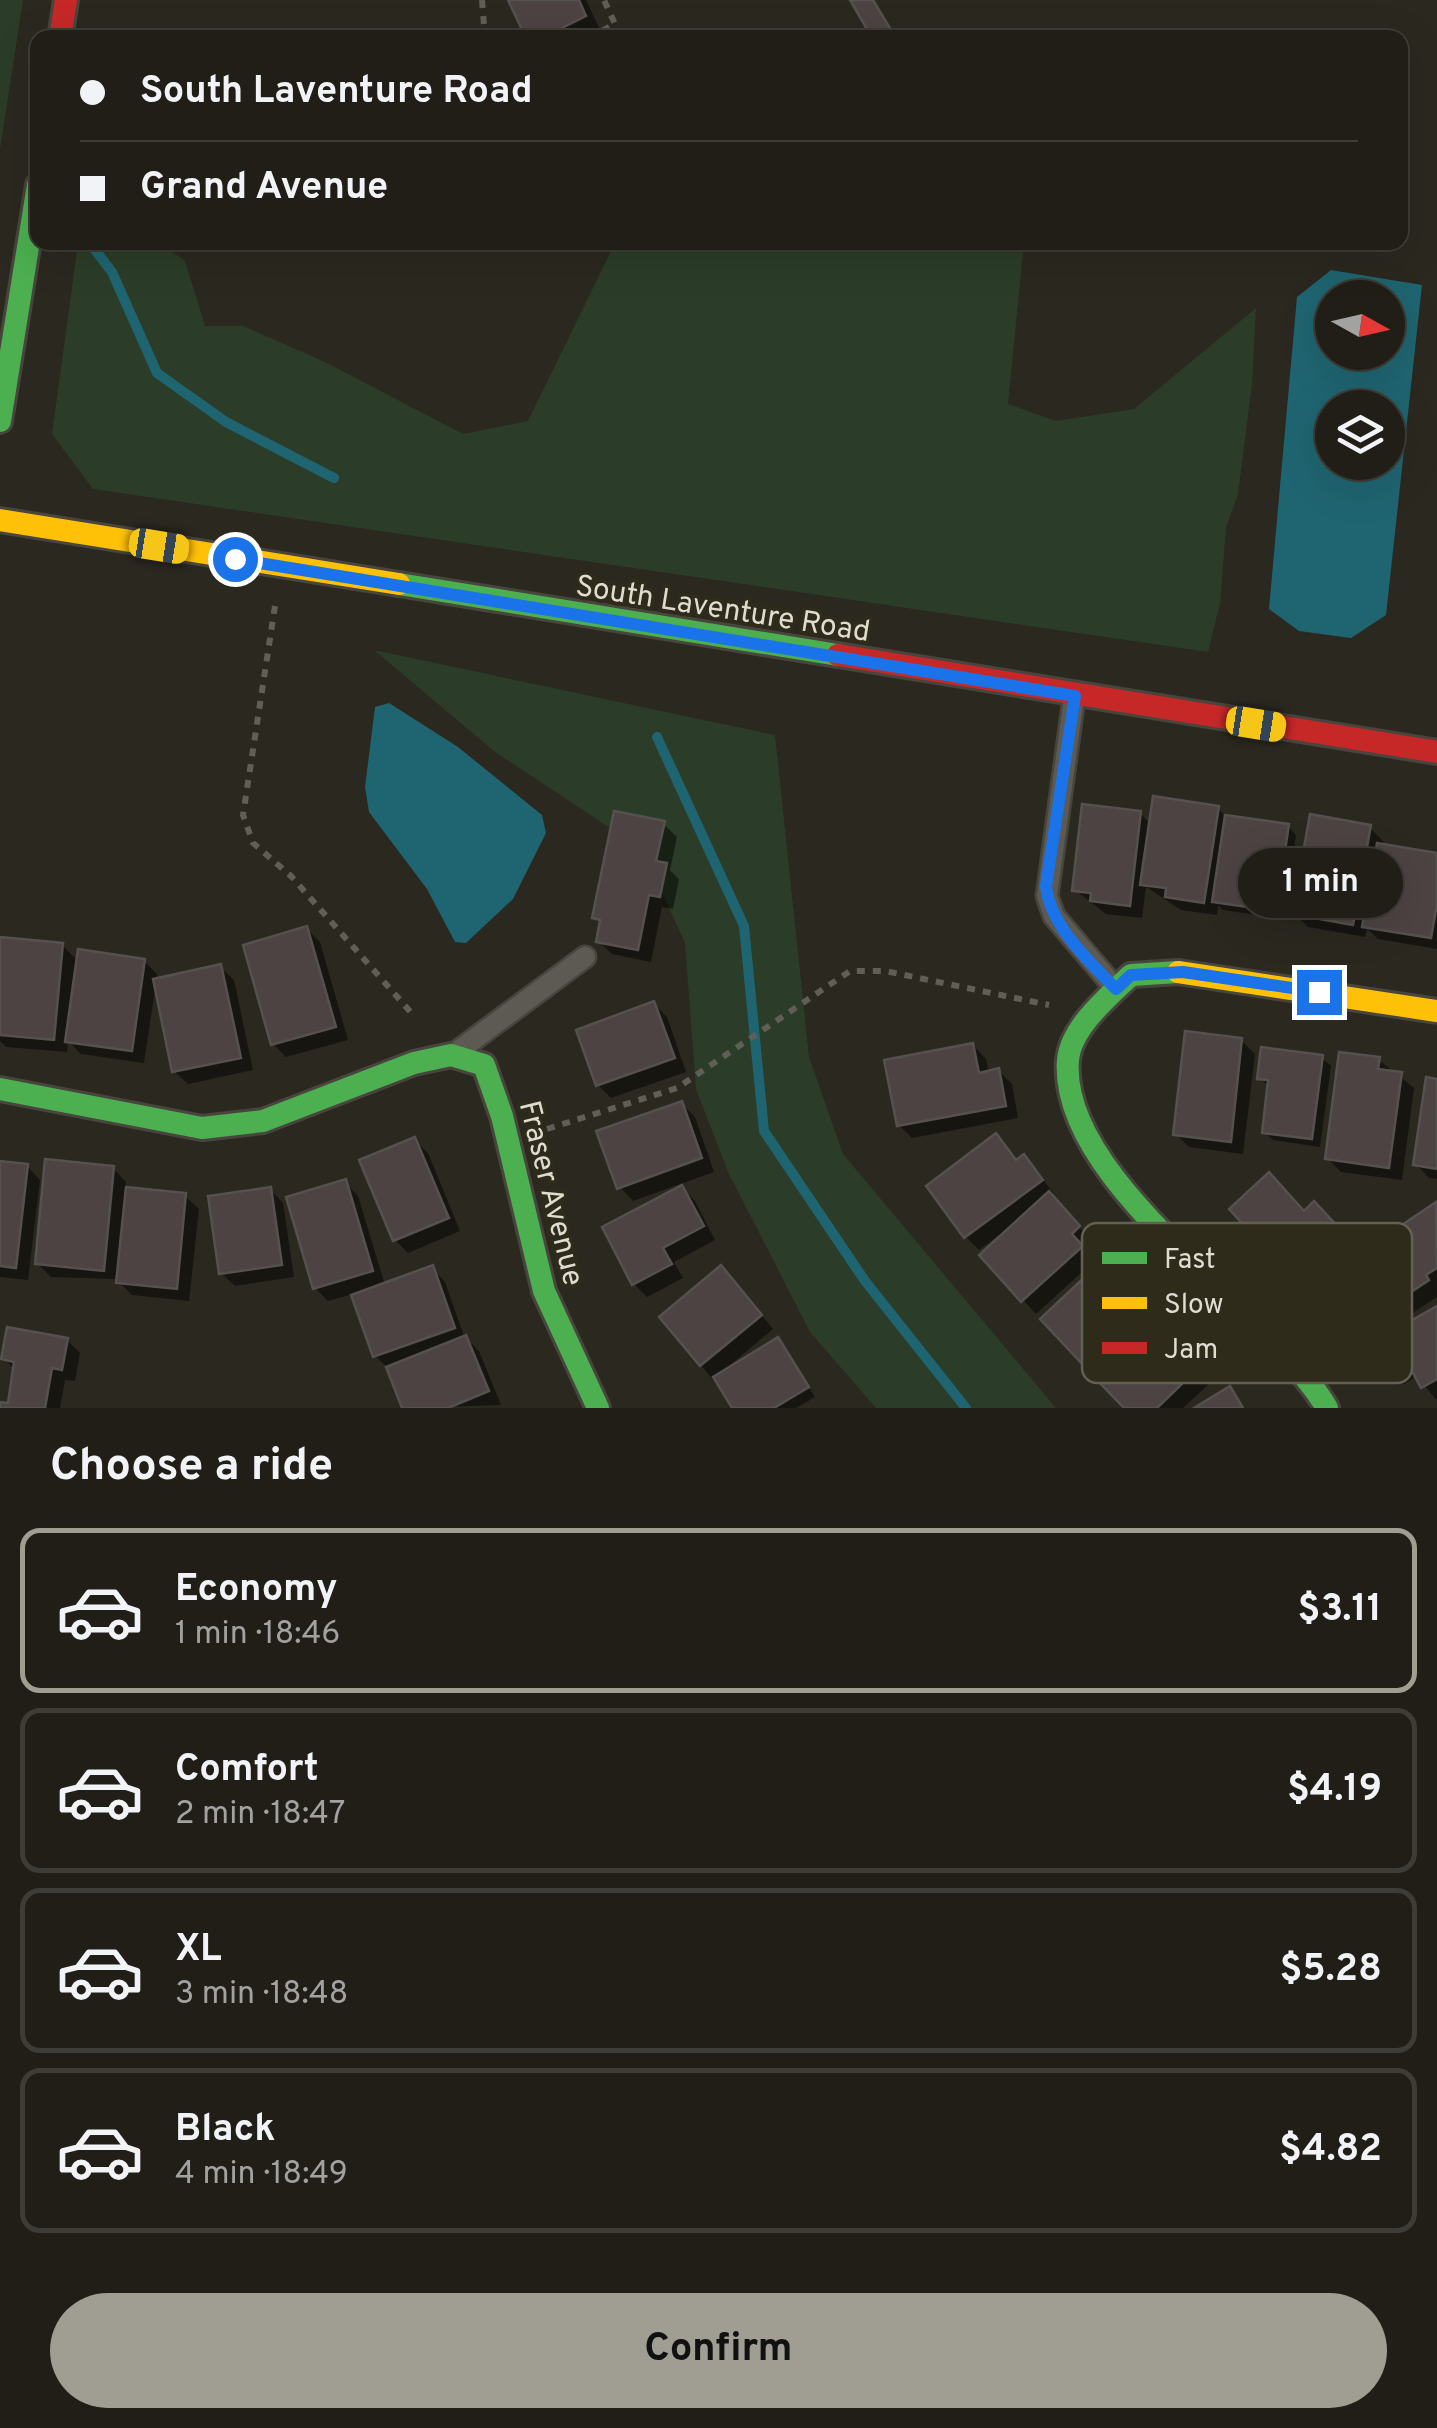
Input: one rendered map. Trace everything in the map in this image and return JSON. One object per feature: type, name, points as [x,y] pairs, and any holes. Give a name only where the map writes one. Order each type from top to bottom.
[{"type":"street","points":[[61,30],[66,0]]},
{"type":"street","points":[[0,421],[30,234]]},
{"type":"street","name":"South Laventure Road","points":[[0,520],[1437,752]]},
{"type":"street","points":[[1155,1223],[1134,1202],[1082,1130],[1068,1059],[1094,1010],[1131,975],[1183,972],[1437,1012]]},
{"type":"street","points":[[0,1089],[202,1128],[263,1122],[414,1063],[451,1055]]},
{"type":"street","name":"Fraser Avenue","points":[[451,1055],[484,1065],[500,1102],[538,1276],[565,1346],[598,1408]]},
{"type":"street","points":[[1312,1383],[1327,1408]]},
{"type":"lane","points":[[1075,696],[1047,896],[1054,916],[1116,989]]},
{"type":"lane","points":[[451,1055],[585,957]]},
{"type":"path","points":[[482,0],[484,30]]},
{"type":"path","points":[[603,30],[615,24],[604,0]]},
{"type":"path","points":[[275,604],[243,815],[253,842],[291,876],[414,1016]]},
{"type":"path","points":[[545,1129],[677,1088],[850,971],[885,971],[1065,1007]]},
{"type":"green space","points":[[0,0],[23,0],[0,149]]},
{"type":"green space","points":[[77,250],[170,250],[185,261],[205,326],[243,326],[327,363],[463,434],[528,421],[612,250],[1023,250],[1008,404],[1056,421],[1134,409],[1256,308],[1252,384],[1238,494],[1226,528],[1220,603],[1208,652],[93,489],[52,434]]},
{"type":"green space","points":[[374,650],[775,735],[809,1057],[843,1154],[1056,1408],[876,1408],[810,1332],[728,1172],[696,1089],[685,943],[642,849],[495,752]]},
{"type":"water","points":[[1331,270],[1392,280],[1318,280]]},
{"type":"water","points":[[1405,282],[1422,285],[1405,441],[1405,390],[1315,390],[1315,480],[1401,480],[1386,615],[1351,638],[1299,631],[1269,609],[1297,297],[1315,283],[1315,370],[1405,370]]},
{"type":"water","points":[[389,703],[458,747],[542,815],[546,833],[513,899],[466,943],[455,942],[427,889],[369,812],[365,787],[375,707]]},
{"type":"building","points":[[508,0],[579,0],[586,16],[558,30],[522,30]]},
{"type":"building","points":[[850,0],[873,0],[891,30],[867,30]]},
{"type":"building","points":[[1153,796],[1219,806],[1204,903],[1165,897],[1166,888],[1140,885]]},
{"type":"building","points":[[1082,804],[1141,811],[1130,906],[1090,901],[1091,893],[1072,891]]},
{"type":"building","points":[[614,811],[665,821],[656,861],[667,863],[660,897],[649,895],[638,950],[596,942],[600,920],[592,918]]},
{"type":"building","points":[[1310,814],[1371,825],[1353,925],[1292,914]]},
{"type":"building","points":[[1225,815],[1289,824],[1276,911],[1212,902]]},
{"type":"building","points":[[1377,843],[1437,853],[1437,904],[1431,938],[1362,927]]},
{"type":"building","points":[[307,926],[336,1027],[271,1045],[243,945]]},
{"type":"building","points":[[0,937],[63,943],[54,1040],[0,1035]]},
{"type":"building","points":[[78,949],[145,959],[132,1051],[65,1042]]},
{"type":"building","points":[[221,964],[241,1058],[172,1072],[153,979]]},
{"type":"building","points":[[654,1001],[675,1058],[596,1086],[576,1030]]},
{"type":"building","points":[[1185,1031],[1242,1038],[1231,1142],[1173,1135]]},
{"type":"building","points":[[973,1043],[979,1073],[999,1068],[1006,1106],[897,1126],[884,1060]]},
{"type":"building","points":[[1261,1047],[1323,1055],[1312,1139],[1262,1133],[1268,1080],[1257,1079]]},
{"type":"building","points":[[1339,1052],[1380,1057],[1378,1069],[1402,1072],[1389,1168],[1325,1159]]},
{"type":"building","points":[[1426,1077],[1437,1079],[1437,1169],[1413,1165]]},
{"type":"building","points":[[682,1101],[702,1158],[617,1189],[596,1131]]},
{"type":"building","points":[[996,1133],[1016,1160],[1024,1154],[1043,1180],[964,1238],[926,1186]]},
{"type":"building","points":[[415,1137],[449,1218],[393,1241],[359,1160]]},
{"type":"building","points":[[45,1159],[114,1166],[104,1271],[35,1264]]},
{"type":"building","points":[[0,1161],[28,1164],[16,1268],[0,1266]]},
{"type":"building","points":[[1269,1172],[1304,1211],[1314,1201],[1334,1223],[1242,1223],[1229,1209]]},
{"type":"building","points":[[346,1179],[373,1271],[313,1289],[286,1197]]},
{"type":"building","points":[[682,1185],[704,1226],[663,1248],[672,1264],[632,1285],[602,1227]]},
{"type":"building","points":[[126,1187],[186,1193],[177,1289],[116,1283]]},
{"type":"building","points":[[271,1187],[282,1265],[219,1274],[208,1196]]},
{"type":"building","points":[[1049,1191],[1080,1226],[1072,1234],[1082,1247],[1021,1302],[979,1255]]},
{"type":"building","points":[[1436,1202],[1437,1268],[1426,1275],[1429,1280],[1412,1291],[1412,1223],[1405,1223]]},
{"type":"building","points":[[433,1265],[455,1328],[373,1357],[351,1295]]},
{"type":"building","points":[[721,1265],[762,1315],[700,1366],[659,1317]]},
{"type":"building","points":[[1082,1280],[1082,1364],[1040,1319]]},
{"type":"building","points":[[1437,1306],[1437,1379],[1421,1388],[1412,1371],[1412,1320]]},
{"type":"building","points":[[7,1327],[68,1338],[62,1370],[52,1368],[45,1408],[0,1408],[0,1402],[8,1403],[14,1362],[1,1359]]},
{"type":"building","points":[[466,1335],[489,1391],[448,1408],[402,1408],[386,1367]]},
{"type":"building","points":[[778,1337],[809,1387],[774,1408],[732,1408],[713,1377]]},
{"type":"building","points":[[1100,1383],[1183,1383],[1157,1408],[1124,1408]]},
{"type":"building","points":[[1230,1386],[1243,1408],[1194,1408]]},
{"type":"waterway","points":[[95,250],[112,272],[157,373],[226,422],[334,478]]},
{"type":"waterway","points":[[657,737],[744,926],[764,1131],[865,1281],[966,1408]]},
{"type":"traffic: fast","points":[[0,421],[30,235]]},
{"type":"traffic: fast","points":[[399,584],[838,655]]},
{"type":"traffic: fast","points":[[1153,1223],[1096,1152],[1074,1106],[1068,1060],[1083,1024],[1131,975],[1178,972]]},
{"type":"traffic: fast","points":[[0,1089],[202,1128],[263,1121],[414,1063],[451,1055],[484,1065],[502,1116],[544,1291],[598,1408]]},
{"type":"traffic: fast","points":[[1309,1383],[1327,1408]]},
{"type":"traffic: slow","points":[[0,520],[399,584]]},
{"type":"traffic: slow","points":[[1178,972],[1437,1011]]},
{"type":"traffic: jam","points":[[61,30],[66,0]]},
{"type":"traffic: jam","points":[[838,655],[1437,752]]},
{"type":"route","points":[[235,559],[1075,696],[1046,886],[1054,916],[1097,970],[1116,989],[1131,975],[1183,972],[1319,992]]}]
